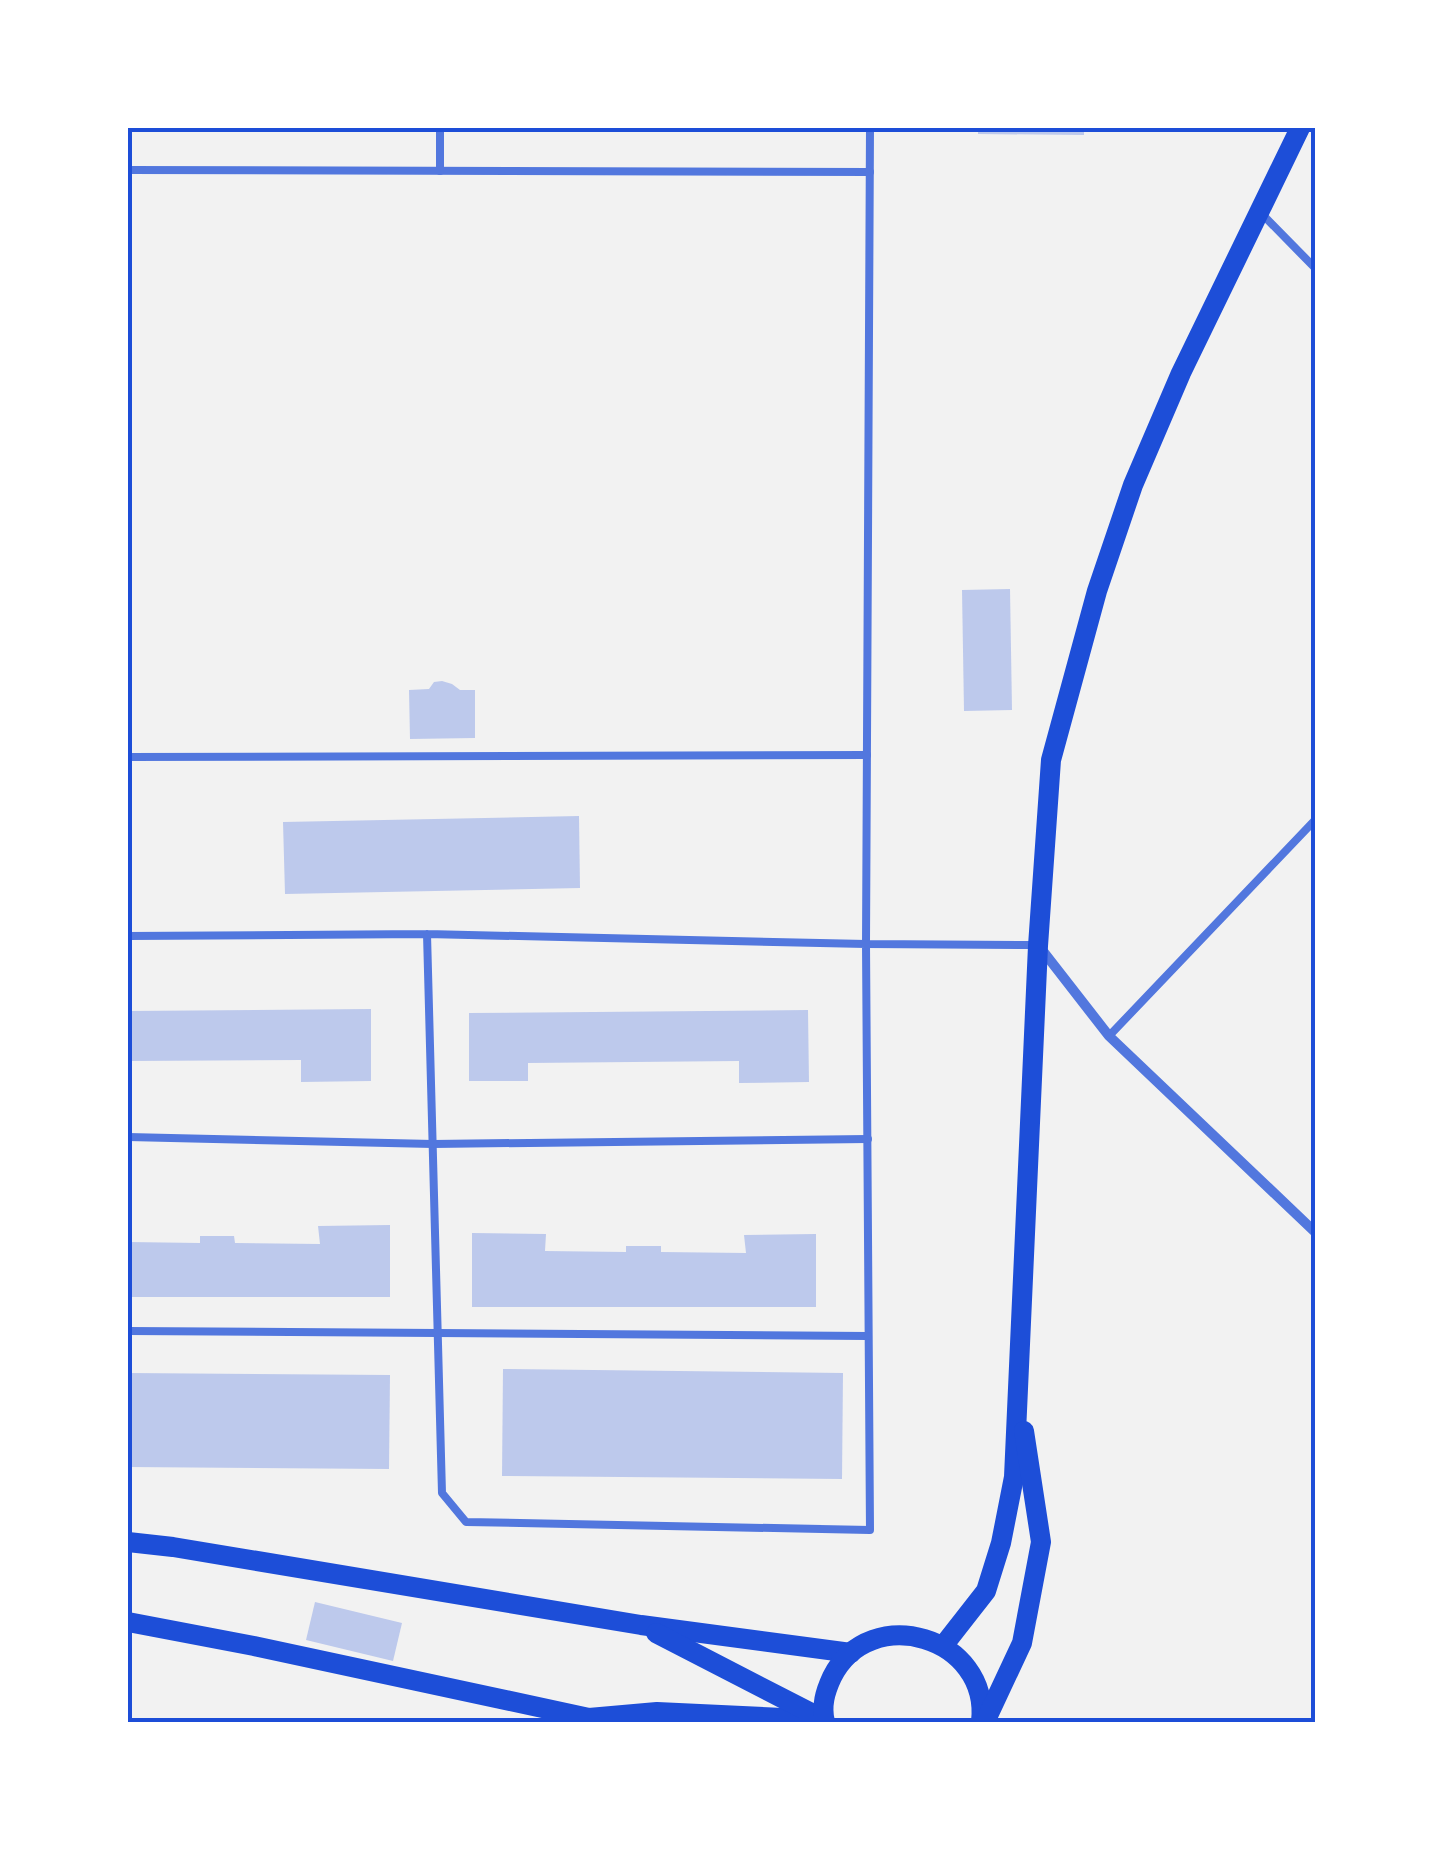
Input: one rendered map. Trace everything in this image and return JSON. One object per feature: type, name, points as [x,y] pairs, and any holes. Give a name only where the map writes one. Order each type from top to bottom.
[{"type":"main road","points":[[943,1646],[986,1591],[1001,1543],[1014,1477],[1038,946],[1051,760],[1097,592],[1133,485],[1182,372],[1300,128]]},
{"type":"main road","points":[[983,1722],[1022,1643],[1041,1542],[1018,1386]]},
{"type":"main road","points":[[128,1542],[641,1625],[851,1653]]},
{"type":"main road","points":[[128,1622],[589,1718],[657,1712],[824,1721]]},
{"type":"main road","points":[[641,1625],[824,1721]]},
{"type":"main road","points":[[824,1721],[826,1689],[836,1669],[851,1653],[871,1641],[894,1635],[919,1636],[943,1646],[964,1663],[977,1685],[983,1722]]},
{"type":"street","points":[[1038,946],[1109,1036],[1316,1233]]},
{"type":"lane","points":[[440,128],[440,172]]},
{"type":"lane","points":[[427,934],[442,1493],[466,1522],[870,1530],[866,944],[870,128]]},
{"type":"lane","points":[[128,170],[870,172]]},
{"type":"lane","points":[[1259,211],[1316,268]]},
{"type":"lane","points":[[128,758],[867,755]]},
{"type":"lane","points":[[1109,1036],[1316,819]]},
{"type":"lane","points":[[128,936],[427,934],[1038,946]]},
{"type":"lane","points":[[128,1136],[432,1144],[868,1139]]},
{"type":"lane","points":[[128,1331],[868,1336]]},
{"type":"building","points":[[978,128],[1084,128],[1084,135],[978,134]]},
{"type":"building","points":[[1010,589],[1012,710],[964,711],[962,590]]},
{"type":"building","points":[[442,681],[460,690],[475,690],[475,738],[410,739],[409,690],[429,689],[434,682]]},
{"type":"building","points":[[579,816],[580,888],[285,894],[283,822]]},
{"type":"building","points":[[371,1009],[371,1081],[301,1082],[301,1060],[128,1061],[128,1011]]},
{"type":"building","points":[[808,1010],[809,1082],[739,1083],[739,1061],[528,1063],[528,1081],[469,1081],[469,1013]]},
{"type":"building","points":[[390,1225],[390,1297],[128,1297],[128,1242],[200,1243],[200,1236],[234,1236],[235,1243],[320,1244],[318,1226]]},
{"type":"building","points":[[472,1233],[546,1234],[545,1251],[626,1252],[626,1246],[661,1246],[661,1252],[746,1253],[744,1235],[816,1234],[816,1307],[472,1307]]},
{"type":"building","points":[[503,1369],[843,1373],[842,1479],[502,1476]]},
{"type":"building","points":[[128,1373],[390,1375],[389,1469],[128,1467]]},
{"type":"building","points":[[315,1602],[402,1623],[393,1661],[306,1640]]}]
